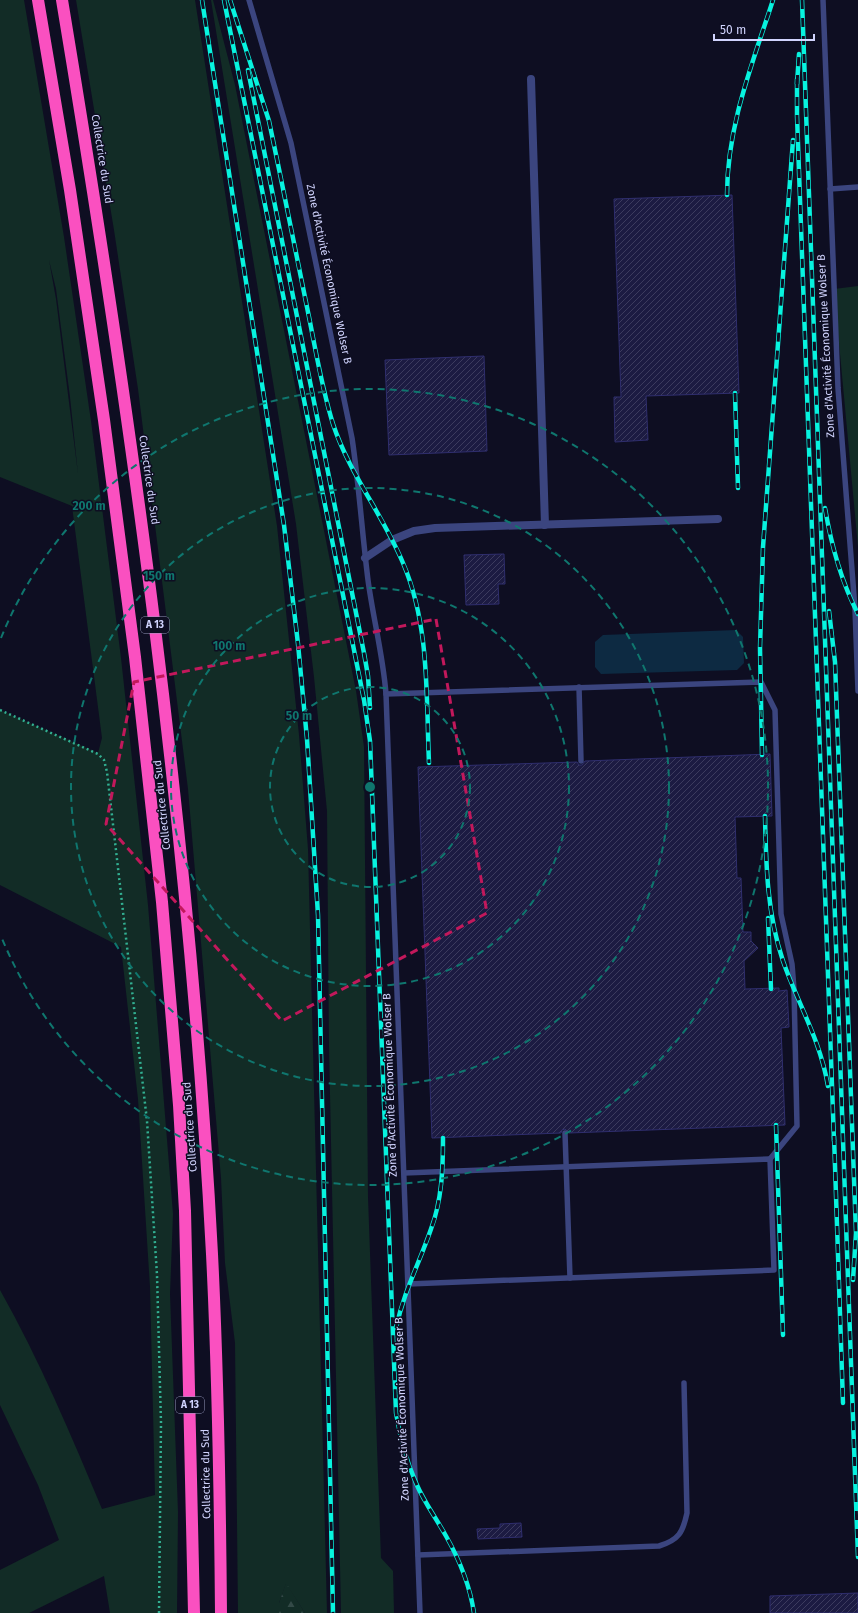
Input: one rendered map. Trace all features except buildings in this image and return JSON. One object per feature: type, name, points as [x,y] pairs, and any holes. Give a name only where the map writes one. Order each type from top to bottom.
[{"type":"highway","name":"Collectrice du Sud","points":[[38,0],[70,190],[104,420],[135,657],[162,902],[179,1105],[185,1211],[194,1613]]},
{"type":"highway","name":"Collectrice du Sud","points":[[62,0],[94,193],[127,416],[157,644],[186,903],[202,1102],[212,1254],[219,1422],[221,1613]]},
{"type":"street","points":[[531,79],[545,525]]},
{"type":"street","points":[[365,558],[392,540],[414,531],[435,528],[718,519]]},
{"type":"lane","name":"Zone d'Activité Économique Wolser B","points":[[249,0],[294,158],[352,438],[358,478],[365,558],[384,665],[420,1613]]},
{"type":"lane","name":"Zone d'Activité Économique Wolser B","points":[[823,0],[838,388],[855,609],[858,692]]},
{"type":"lane","points":[[830,189],[858,187]]},
{"type":"lane","points":[[386,694],[761,682],[775,710],[781,914],[792,964],[797,1126],[770,1159],[774,1270],[408,1284]]},
{"type":"lane","points":[[579,687],[581,761]]},
{"type":"lane","points":[[565,1133],[570,1278]]},
{"type":"lane","points":[[404,1173],[770,1159]]},
{"type":"lane","points":[[418,1554],[659,1546],[670,1543],[684,1528],[688,1513],[684,1384]]},
{"type":"path","points":[[0,710],[98,754],[104,760],[107,772],[147,1121],[156,1260],[161,1423],[160,1613]]},
{"type":"highlighted area","points":[[436,619],[487,913],[282,1021],[106,824],[134,682]]},
{"type":"green space","points":[[0,0],[24,0],[64,237],[91,421],[121,658],[148,905],[173,1214],[170,1294],[178,1512],[177,1613],[110,1613],[104,1576],[29,1613],[0,1613],[0,1570],[59,1540],[38,1485],[0,1405],[0,1290],[42,1371],[102,1509],[155,1495],[150,1287],[138,1099],[121,947],[0,885],[0,710],[98,753],[102,738],[72,506],[0,477]],"holes":[[[49,260],[56,289],[70,397],[78,474],[56,299]]]},
{"type":"green space","points":[[76,0],[195,0],[277,526],[299,735],[308,849],[327,1613],[305,1613],[286,1584],[279,1603],[279,1613],[238,1613],[235,1343],[225,1263],[221,1178],[188,789],[138,389],[114,230]]},
{"type":"green space","points":[[211,0],[213,0],[235,85],[356,691],[364,747],[368,1197],[381,1558],[393,1571],[394,1613],[341,1613],[329,1047],[327,811],[314,677],[296,524]]},
{"type":"green space","points":[[858,286],[858,547],[834,289]]},
{"type":"green space","points":[[286,1583],[305,1613],[279,1613],[279,1603]]},
{"type":"water","points":[[736,630],[743,637],[744,663],[737,670],[601,674],[595,667],[595,642],[603,635]]},
{"type":"railway","points":[[202,0],[284,525],[298,644],[307,739],[318,915],[333,1613]]},
{"type":"railway","points":[[224,0],[364,700],[370,741],[396,1413],[399,1431],[412,1474],[419,1490],[460,1563],[470,1593],[474,1613]]},
{"type":"railway","points":[[230,0],[269,121],[320,370],[333,424],[348,460],[395,545],[412,587],[418,611],[425,662],[429,763]]},
{"type":"railway","points":[[727,195],[728,169],[736,120],[749,72],[773,0]]},
{"type":"railway","points":[[802,0],[858,1557]]},
{"type":"railway","points":[[797,84],[799,54]]},
{"type":"railway","points":[[248,70],[364,653],[368,676],[370,708]]},
{"type":"railway","points":[[797,79],[797,116],[834,1141]]},
{"type":"railway","points":[[762,755],[760,648],[763,547],[793,140]]},
{"type":"railway","points":[[735,393],[738,488]]},
{"type":"railway","points":[[825,508],[837,562],[858,614]]},
{"type":"railway","points":[[829,611],[835,662],[856,1233],[853,1280]]},
{"type":"railway","points":[[765,816],[768,889],[778,943],[789,977],[820,1053],[828,1086]]},
{"type":"railway","points":[[768,918],[771,989]]},
{"type":"railway","points":[[776,1125],[783,1335]]},
{"type":"railway","points":[[834,1136],[843,1403]]},
{"type":"railway","points":[[396,1328],[407,1290],[438,1207],[442,1172],[443,1138]]}]
